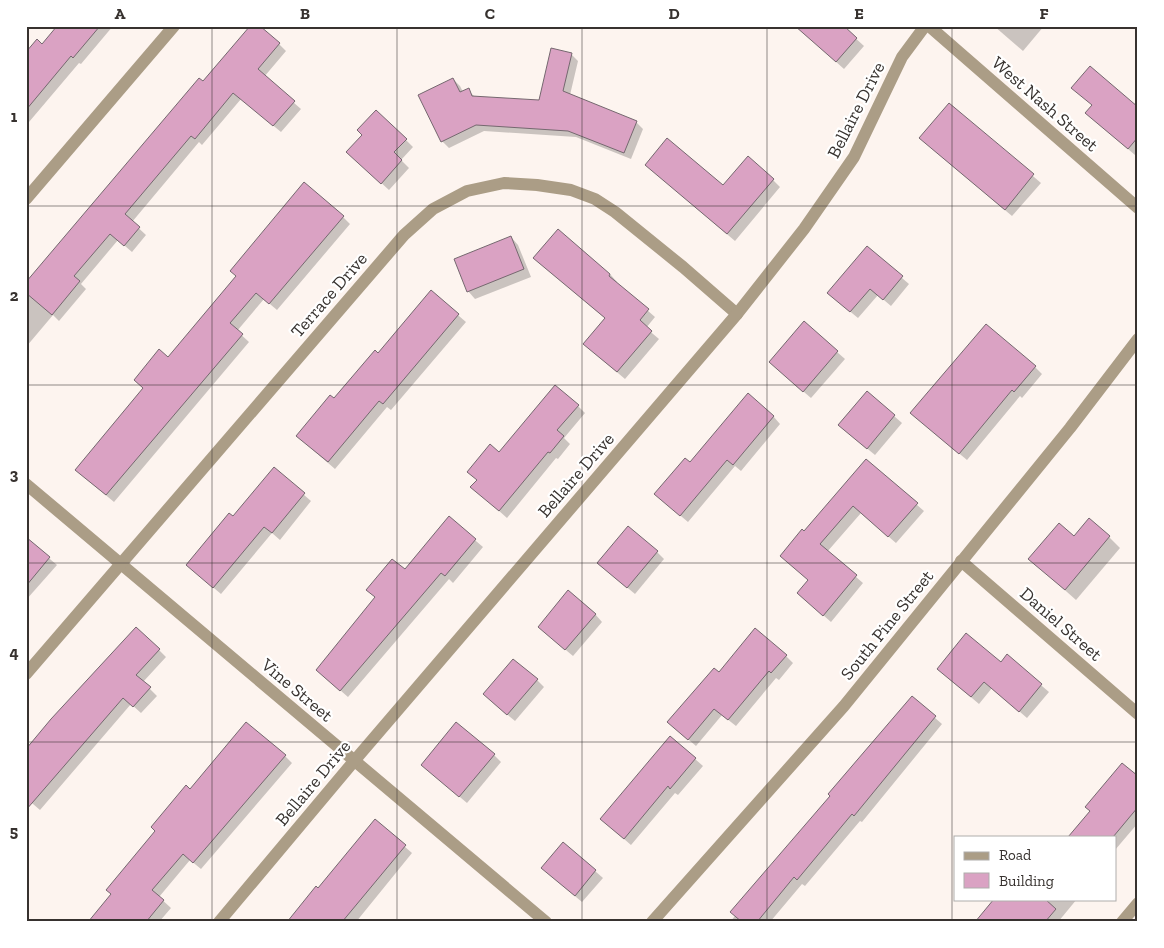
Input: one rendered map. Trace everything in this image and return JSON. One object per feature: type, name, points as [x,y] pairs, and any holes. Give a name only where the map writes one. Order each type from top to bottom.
[{"type":"street","points":[[26,199],[174,26]]},
{"type":"street","name":"West Nash Street","points":[[927,26],[1136,202]]},
{"type":"street","name":"Bellaire Drive","points":[[219,922],[355,760],[737,314],[804,229],[854,157],[902,57],[927,26]]},
{"type":"street","name":"Terrace Drive","points":[[26,674],[404,234],[433,209],[467,191],[504,183],[537,185],[571,190],[595,199],[615,212],[683,267],[737,314]]},
{"type":"street","name":"South Pine Street","points":[[652,922],[844,706],[1070,428],[1138,339]]},
{"type":"street","name":"Vine Street","points":[[26,484],[546,922]]},
{"type":"street","name":"Daniel Street","points":[[961,560],[1138,714]]},
{"type":"street","points":[[1122,922],[1138,903]]},
{"type":"building","points":[[57,26],[100,26],[73,58],[71,56],[26,110],[26,52],[37,39],[42,44]]},
{"type":"building","points":[[250,26],[260,26],[280,43],[258,69],[295,101],[273,126],[233,93],[195,139],[191,136],[125,214],[140,227],[124,246],[110,234],[74,276],[80,281],[52,315],[26,293],[26,282],[199,78],[203,81]]},
{"type":"building","points":[[795,26],[844,26],[857,38],[836,62]]},
{"type":"building","points":[[551,48],[572,53],[563,91],[637,121],[624,153],[568,131],[476,125],[441,142],[418,95],[453,78],[460,92],[469,88],[472,96],[539,100]]},
{"type":"building","points":[[1090,66],[1138,107],[1138,137],[1128,149],[1085,113],[1092,105],[1071,88]]},
{"type":"building","points":[[949,103],[1034,174],[1005,210],[919,138]]},
{"type":"building","points":[[376,110],[407,139],[394,152],[402,160],[381,184],[346,152],[362,135],[357,130]]},
{"type":"building","points":[[667,138],[723,185],[748,156],[774,179],[727,234],[645,165]]},
{"type":"building","points":[[304,182],[344,216],[269,304],[256,293],[230,323],[243,334],[106,495],[75,470],[143,388],[134,380],[159,349],[168,357],[236,276],[230,271]]},
{"type":"building","points":[[558,229],[610,274],[609,276],[649,309],[640,320],[652,331],[617,372],[583,344],[605,318],[533,258]]},
{"type":"building","points":[[511,236],[524,269],[467,292],[454,259]]},
{"type":"building","points":[[867,246],[903,276],[883,300],[870,289],[850,312],[827,293]]},
{"type":"building","points":[[431,290],[459,314],[383,404],[379,401],[328,462],[296,436],[330,395],[334,398],[375,350],[378,353]]},
{"type":"building","points":[[804,321],[838,351],[803,392],[769,362]]},
{"type":"building","points":[[986,324],[1036,366],[1014,392],[1012,390],[959,454],[910,413]]},
{"type":"building","points":[[555,385],[579,405],[557,430],[564,436],[550,453],[548,452],[499,511],[470,487],[477,480],[467,472],[490,444],[499,452]]},
{"type":"building","points":[[867,391],[895,415],[867,449],[838,425]]},
{"type":"building","points":[[748,393],[774,416],[733,465],[727,460],[680,516],[654,494],[685,458],[690,462]]},
{"type":"building","points":[[866,459],[918,503],[888,537],[853,506],[820,544],[857,575],[823,616],[797,593],[808,580],[780,556]]},
{"type":"building","points":[[274,467],[305,493],[272,533],[264,527],[213,588],[186,565],[229,513],[233,516]]},
{"type":"building","points":[[449,516],[476,539],[445,576],[441,573],[340,691],[316,670],[375,597],[366,590],[392,559],[405,569]]},
{"type":"building","points":[[1089,518],[1110,536],[1065,590],[1028,559],[1059,523],[1074,536]]},
{"type":"building","points":[[628,526],[658,551],[627,588],[597,563]]},
{"type":"building","points":[[26,537],[50,557],[26,586]]},
{"type":"building","points":[[568,590],[596,614],[565,650],[538,627]]},
{"type":"building","points":[[136,627],[160,649],[136,675],[151,687],[133,707],[123,698],[26,810],[26,749],[51,719]]},
{"type":"building","points":[[755,628],[787,655],[771,673],[769,671],[728,720],[714,709],[688,740],[667,722],[714,668],[719,672]]},
{"type":"building","points":[[966,633],[1001,662],[1007,654],[1042,684],[1019,712],[984,682],[971,697],[937,669]]},
{"type":"building","points":[[513,659],[538,679],[507,715],[483,694]]},
{"type":"building","points":[[912,696],[936,716],[854,816],[852,814],[797,880],[794,877],[757,922],[742,922],[730,912],[830,796],[828,794]]},
{"type":"building","points":[[246,722],[286,755],[193,863],[183,854],[152,890],[164,900],[146,922],[88,922],[111,894],[106,890],[155,831],[151,827],[186,785],[190,789]]},
{"type":"building","points":[[456,722],[495,754],[459,797],[421,765]]},
{"type":"building","points":[[670,736],[696,758],[670,789],[668,786],[624,839],[600,819]]},
{"type":"building","points":[[1122,763],[1138,776],[1138,807],[1114,836],[1069,836],[1090,811],[1085,807]]},
{"type":"building","points":[[375,819],[406,845],[342,922],[287,922],[316,886],[318,888]]},
{"type":"building","points":[[563,842],[596,870],[575,896],[541,868]]},
{"type":"building","points":[[993,900],[1046,900],[1056,909],[1045,922],[975,922]]}]
